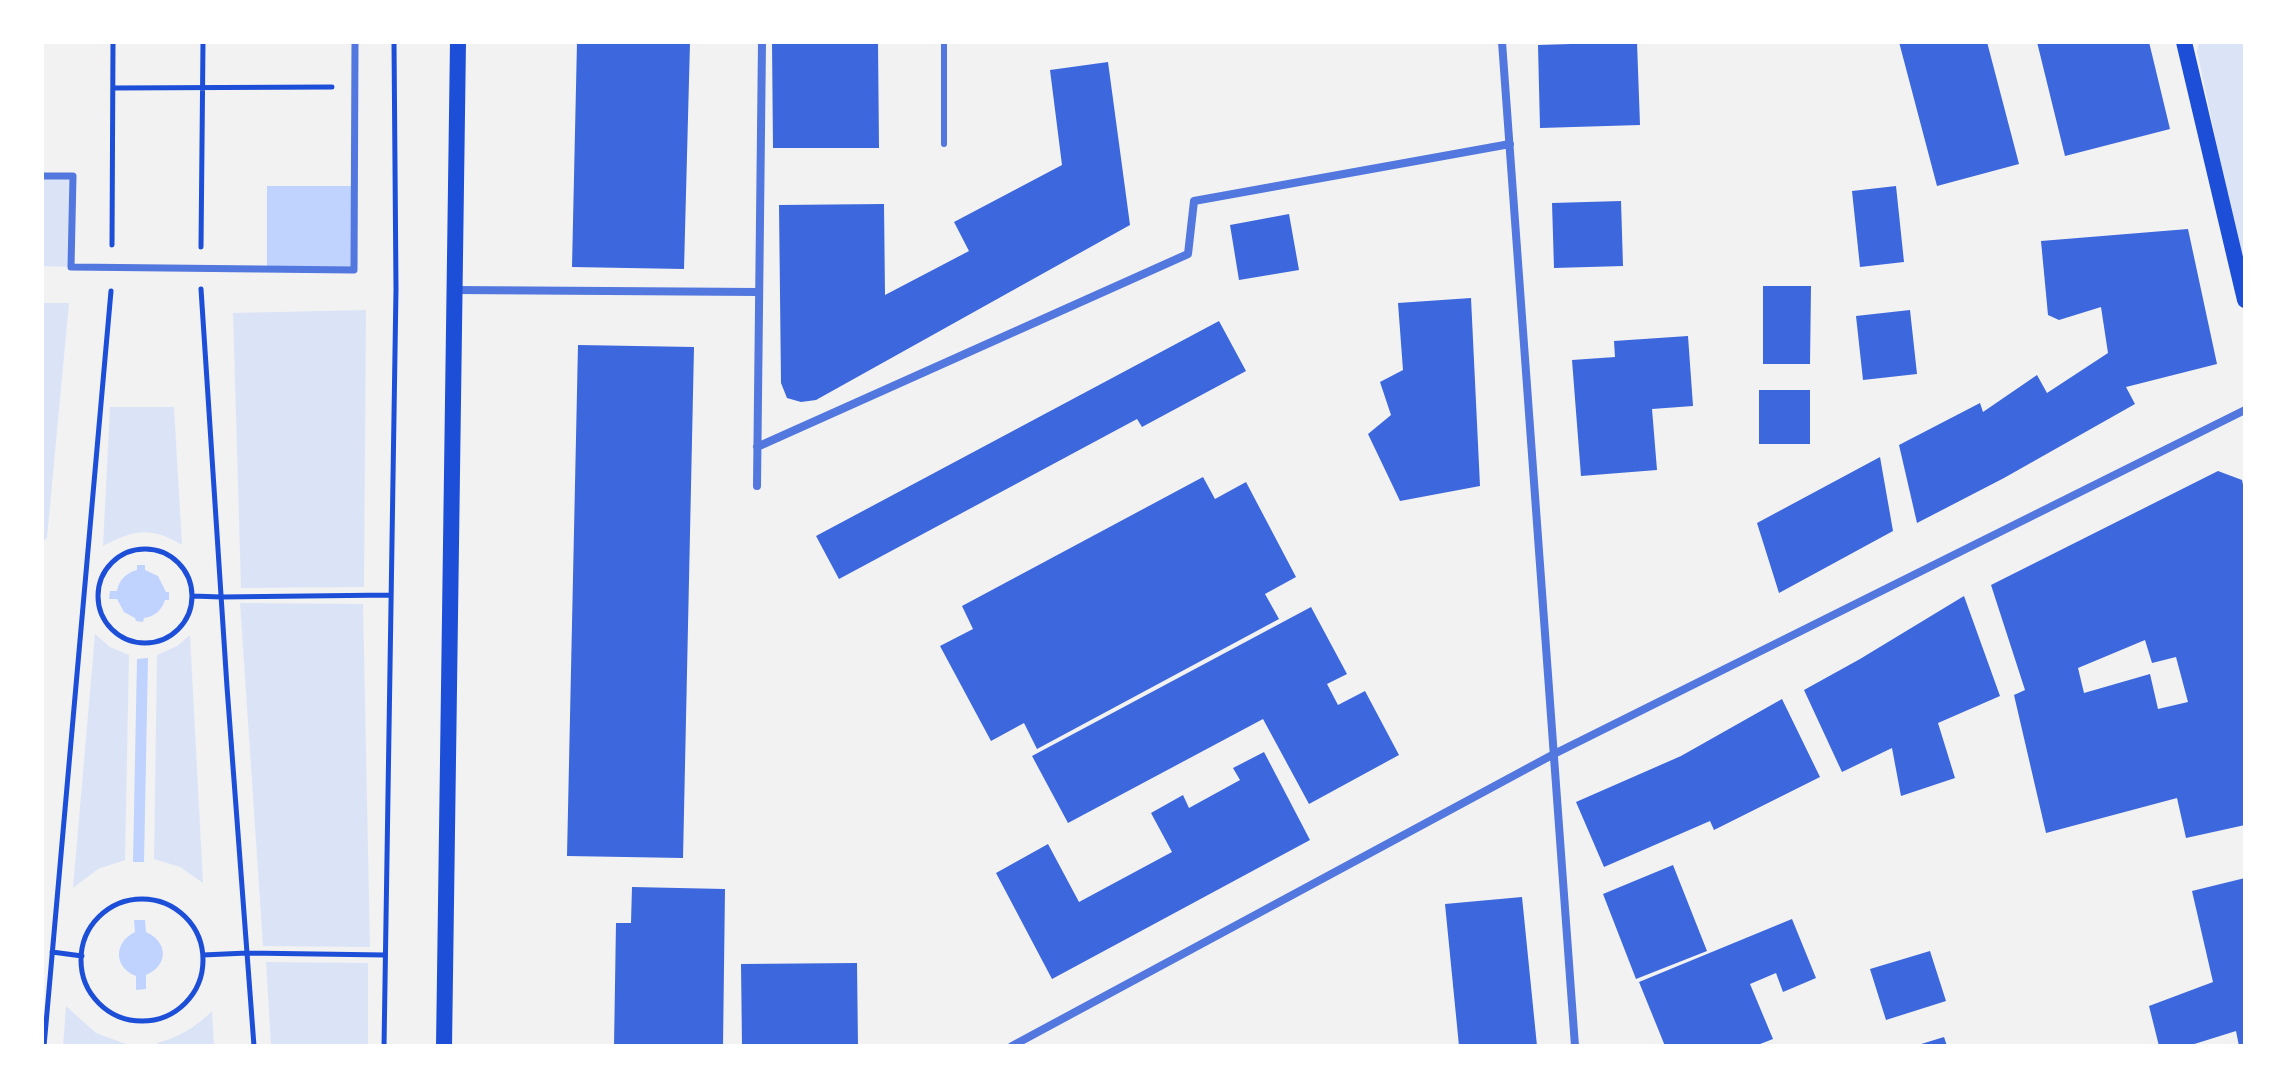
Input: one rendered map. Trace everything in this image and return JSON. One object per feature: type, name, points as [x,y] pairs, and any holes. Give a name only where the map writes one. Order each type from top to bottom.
[{"type":"main road","points":[[444,1046],[458,42]]},
{"type":"main road","points":[[2184,42],[2245,300]]},
{"type":"street","points":[[42,176],[73,176],[71,267],[354,270],[355,42]]},
{"type":"street","points":[[757,486],[762,42]]},
{"type":"street","points":[[1502,42],[1575,1046]]},
{"type":"street","points":[[757,447],[1188,254],[1194,201],[1510,144]]},
{"type":"street","points":[[454,290],[759,292]]},
{"type":"street","points":[[1012,1046],[1554,754],[2245,410]]},
{"type":"lane","points":[[944,42],[944,144]]},
{"type":"path","points":[[44,1046],[112,268],[113,42]]},
{"type":"path","points":[[203,42],[201,269],[254,1046]]},
{"type":"path","points":[[384,1046],[396,289],[394,42]]},
{"type":"path","points":[[113,88],[394,87]]},
{"type":"path","points":[[143,548],[158,550],[183,567],[193,596],[183,625],[158,642],[143,644],[128,641],[114,632],[103,619],[98,604],[98,587],[103,572],[114,560],[128,551],[143,548]]},
{"type":"path","points":[[84,595],[98,594]]},
{"type":"path","points":[[193,596],[391,595]]},
{"type":"path","points":[[142,898],[161,901],[179,910],[192,924],[201,942],[203,955],[200,980],[191,997],[177,1011],[159,1019],[139,1021],[119,1017],[101,1005],[88,989],[82,968],[82,947],[90,927],[104,912],[123,901],[142,898]]},
{"type":"path","points":[[52,952],[82,956]]},
{"type":"path","points":[[203,955],[385,955]]},
{"type":"shaded area","points":[[2199,42],[2245,42],[2245,277],[2197,51]]},
{"type":"shaded area","points":[[42,176],[73,176],[71,267],[42,266]]},
{"type":"shaded area","points":[[42,303],[69,303],[47,538],[42,542]]},
{"type":"shaded area","points":[[366,310],[364,587],[241,588],[233,313]]},
{"type":"shaded area","points":[[110,407],[174,407],[182,545],[161,535],[142,532],[103,546]]},
{"type":"shaded area","points":[[240,603],[363,604],[370,947],[263,946]]},
{"type":"shaded area","points":[[95,634],[110,647],[129,655],[125,860],[98,869],[73,888]]},
{"type":"shaded area","points":[[190,635],[203,883],[180,867],[154,859],[157,655],[177,646]]},
{"type":"shaded area","points":[[266,962],[368,963],[368,1046],[271,1046]]},
{"type":"shaded area","points":[[66,1006],[96,1033],[126,1046],[63,1046]]},
{"type":"shaded area","points":[[212,1011],[214,1046],[157,1046],[157,1043],[187,1031]]},
{"type":"water","points":[[267,186],[354,186],[354,270],[267,269]]},
{"type":"water","points":[[137,565],[145,565],[145,570],[158,576],[166,592],[169,592],[169,600],[165,600],[157,612],[144,618],[143,622],[124,612],[117,599],[109,599],[110,591],[117,591],[121,580],[137,570]]},
{"type":"water","points":[[148,658],[144,862],[133,862],[137,659]]},
{"type":"water","points":[[134,920],[145,920],[146,932],[162,947],[162,960],[154,971],[146,975],[146,989],[136,990],[136,976],[128,972],[120,961],[123,942],[135,932]]},
{"type":"building","points":[[577,42],[690,42],[684,269],[572,267]]},
{"type":"building","points":[[772,42],[878,42],[879,148],[773,148]]},
{"type":"building","points":[[1637,42],[1640,125],[1540,128],[1538,45]]},
{"type":"building","points":[[1899,42],[1987,42],[2019,164],[1937,186]]},
{"type":"building","points":[[2037,42],[2149,42],[2170,129],[2065,156]]},
{"type":"building","points":[[1108,62],[1130,225],[816,400],[801,402],[787,398],[781,383],[779,205],[884,204],[885,295],[969,251],[954,222],[1062,165],[1050,70]]},
{"type":"building","points":[[1896,186],[1904,262],[1860,267],[1852,191]]},
{"type":"building","points":[[1621,201],[1623,266],[1554,268],[1552,203]]},
{"type":"building","points":[[1289,214],[1299,270],[1239,280],[1230,225]]},
{"type":"building","points":[[2188,229],[2217,364],[2126,387],[2135,404],[1917,523],[1899,445],[1980,403],[1983,412],[2037,375],[2047,393],[2108,353],[2101,307],[2059,320],[2048,315],[2041,241]]},
{"type":"building","points":[[1763,286],[1811,286],[1810,364],[1763,364]]},
{"type":"building","points":[[1471,298],[1480,486],[1400,501],[1368,434],[1391,415],[1380,382],[1403,370],[1398,303]]},
{"type":"building","points":[[1910,310],[1917,374],[1863,380],[1856,316]]},
{"type":"building","points":[[1219,321],[1246,371],[1142,427],[1137,419],[839,579],[816,536]]},
{"type":"building","points":[[1688,336],[1693,406],[1652,409],[1657,470],[1581,476],[1572,360],[1615,357],[1614,341]]},
{"type":"building","points":[[578,345],[694,347],[683,858],[567,856]]},
{"type":"building","points":[[1759,390],[1810,390],[1810,444],[1759,444]]},
{"type":"building","points":[[1880,457],[1893,531],[1779,593],[1757,523]]},
{"type":"building","points":[[2218,471],[2242,480],[2245,494],[2245,825],[2186,838],[2177,798],[2046,833],[2014,695],[2025,690],[1991,585]],"holes":[[[2145,640],[2152,663],[2176,657],[2188,702],[2158,709],[2150,674],[2084,693],[2078,668]]]},
{"type":"building","points":[[1203,477],[1215,499],[1246,482],[1296,577],[1265,594],[1279,619],[1037,749],[1024,723],[991,741],[940,646],[973,629],[962,606]]},
{"type":"building","points":[[1964,596],[2000,696],[1938,723],[1955,778],[1901,796],[1892,748],[1842,772],[1804,690]]},
{"type":"building","points":[[1311,607],[1347,674],[1327,684],[1338,705],[1365,691],[1399,755],[1309,804],[1263,719],[1068,823],[1032,756]]},
{"type":"building","points":[[1782,699],[1820,777],[1714,830],[1710,821],[1604,867],[1576,802],[1681,756]]},
{"type":"building","points":[[1264,752],[1310,840],[1052,979],[996,873],[1048,844],[1079,902],[1172,852],[1151,813],[1183,795],[1189,808],[1240,780],[1233,768]]},
{"type":"building","points":[[1673,865],[1707,951],[1636,979],[1603,894]]},
{"type":"building","points":[[2245,878],[2245,1046],[2239,1046],[2236,1031],[2188,1046],[2159,1046],[2149,1006],[2213,982],[2192,891]]},
{"type":"building","points":[[632,887],[725,889],[723,1046],[614,1046],[616,923],[631,923]]},
{"type":"building","points":[[1522,897],[1537,1046],[1459,1046],[1445,904]]},
{"type":"building","points":[[1792,919],[1816,978],[1783,992],[1776,973],[1750,984],[1773,1039],[1755,1046],[1665,1046],[1639,982]]},
{"type":"building","points":[[1930,951],[1946,1001],[1886,1020],[1870,969]]},
{"type":"building","points":[[857,963],[858,1046],[742,1046],[741,964]]},
{"type":"building","points":[[1944,1037],[1947,1046],[1918,1046],[1918,1045]]}]
